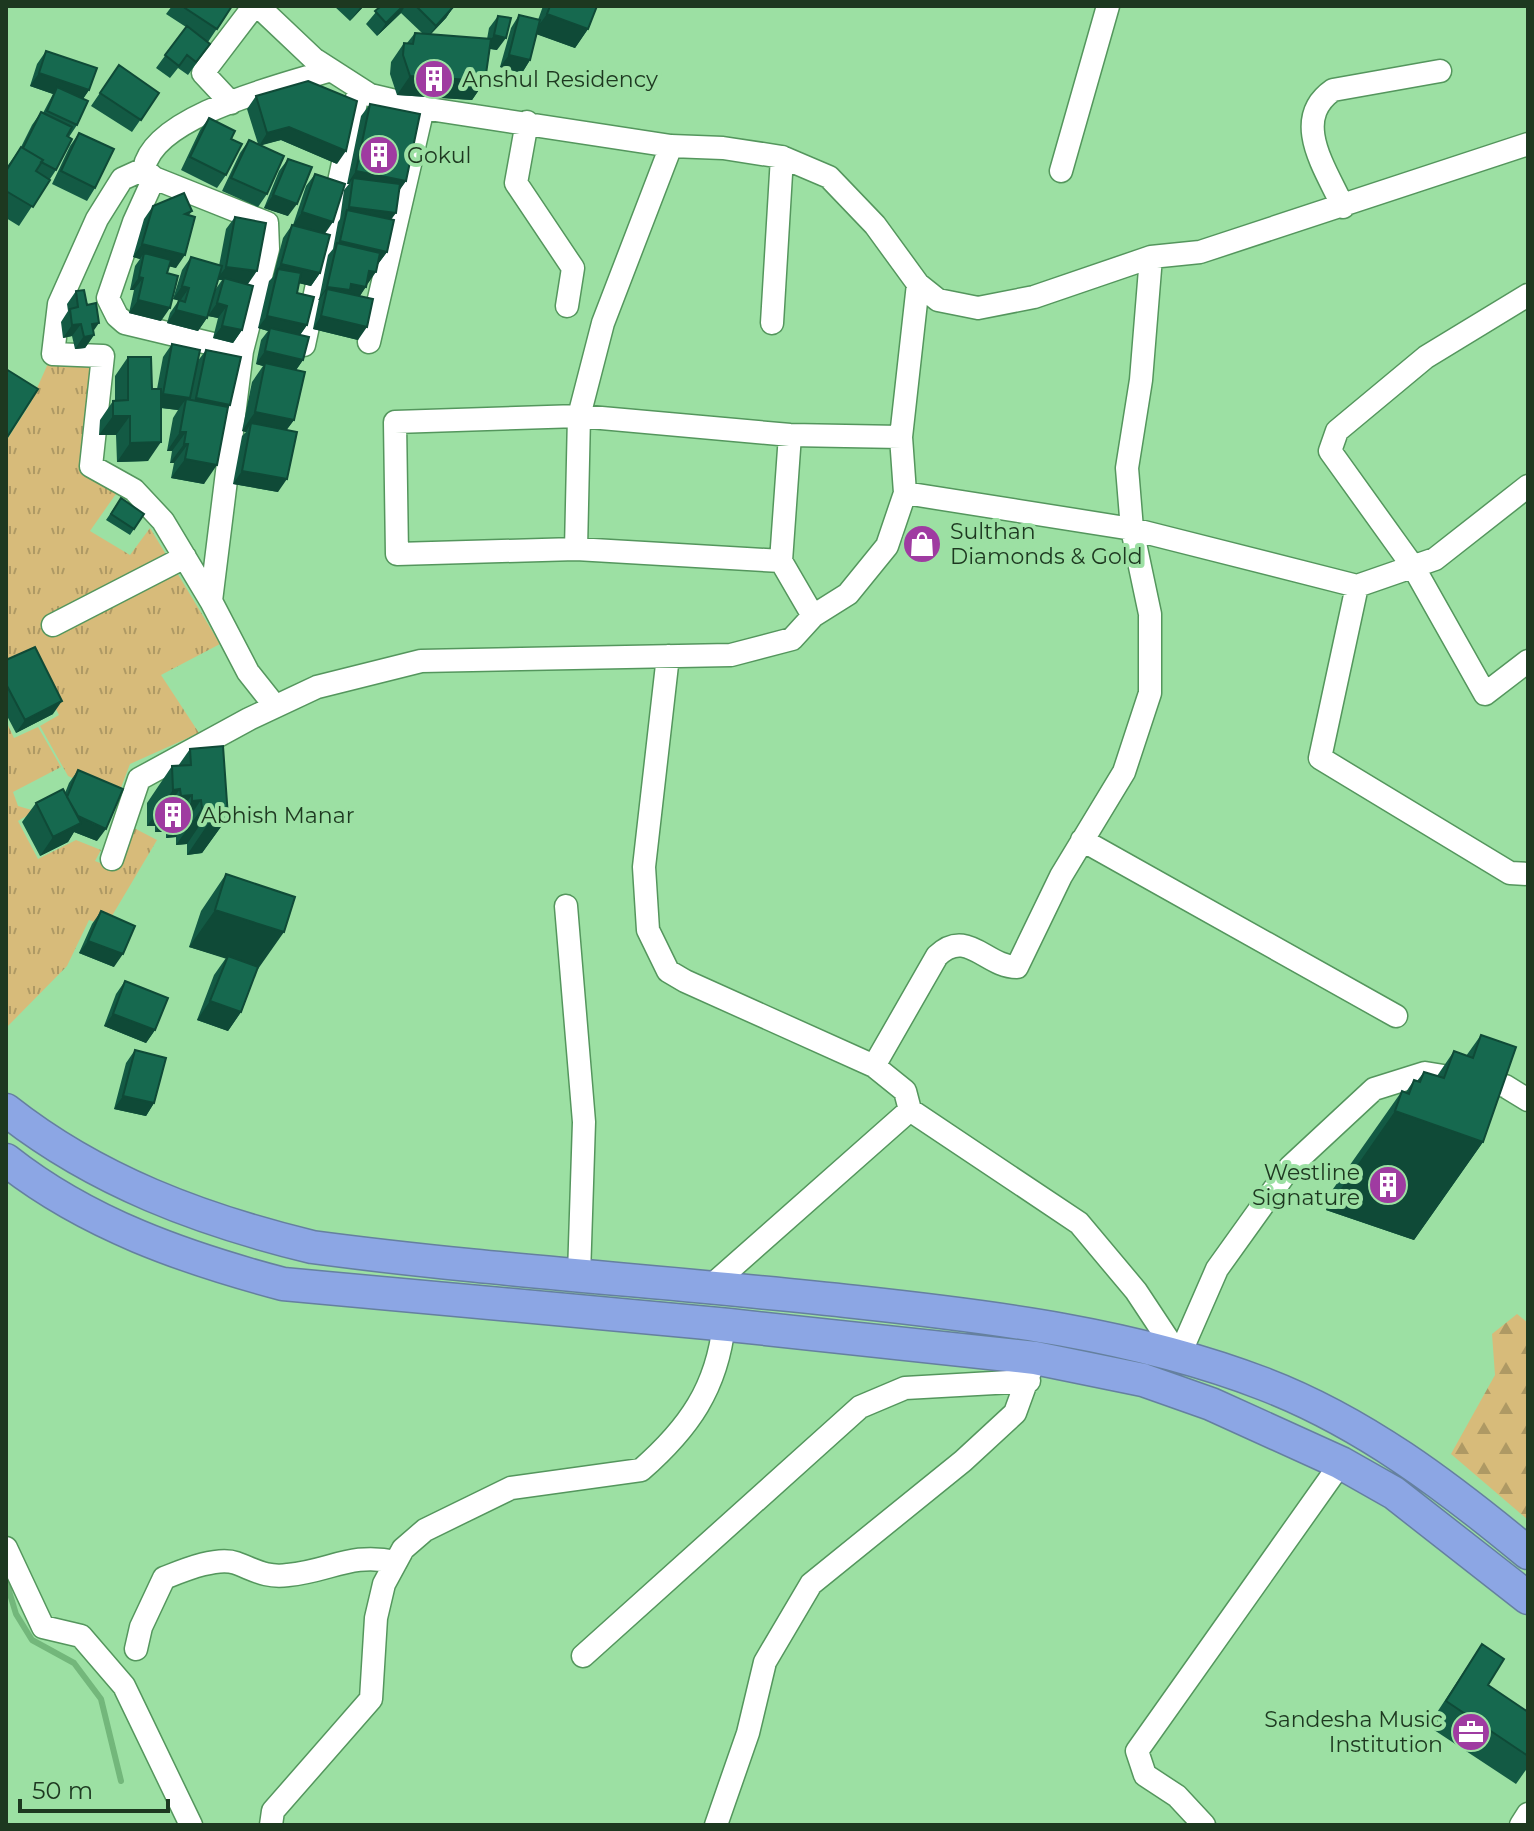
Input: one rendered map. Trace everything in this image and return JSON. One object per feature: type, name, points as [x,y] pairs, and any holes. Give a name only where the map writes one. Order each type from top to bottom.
[{"type":"highway","points":[[6,1110],[40,1136],[131,1189],[231,1228],[312,1247],[1011,1319],[1179,1356],[1265,1384],[1363,1431],[1430,1475],[1528,1553]]},
{"type":"highway","points":[[6,1160],[85,1212],[137,1237],[214,1265],[283,1284],[724,1324],[1032,1369],[1143,1380],[1282,1433],[1394,1493],[1528,1598]]},
{"type":"street","points":[[231,103],[203,73],[256,6],[314,59],[370,95],[423,108],[671,146],[723,148],[782,157],[829,177],[875,225],[918,284],[938,300],[978,308],[1034,297],[1151,257],[1200,252],[1528,144]]},
{"type":"street","points":[[1061,171],[1108,6]]},
{"type":"street","points":[[242,351],[125,323],[110,306],[108,298],[149,174],[146,157],[155,144],[193,119],[331,70]]},
{"type":"street","points":[[1343,207],[1311,134],[1318,100],[1333,90],[1440,71]]},
{"type":"street","points":[[304,345],[359,88]]},
{"type":"street","points":[[369,342],[423,108]]},
{"type":"street","points":[[527,122],[516,183],[573,268],[567,306]]},
{"type":"street","points":[[576,549],[579,416],[603,323],[671,146]]},
{"type":"street","points":[[772,323],[782,157]]},
{"type":"street","points":[[211,601],[242,351],[268,249],[267,223],[149,174],[122,179],[97,219],[59,304],[53,354],[103,356],[91,466],[134,490],[163,521],[211,601],[248,672],[275,706]]},
{"type":"street","points":[[874,1066],[937,956],[948,945],[960,944],[1017,967],[1082,840],[1124,772],[1150,693],[1150,614],[1132,529],[1127,468],[1141,380],[1151,257]]},
{"type":"street","points":[[112,859],[139,779],[275,706],[317,687],[421,661],[731,655],[792,639],[813,616],[848,594],[887,546],[905,493],[901,437],[918,284]]},
{"type":"street","points":[[1528,295],[1426,357],[1337,431],[1330,451],[1414,568],[1485,694],[1528,661]]},
{"type":"street","points":[[781,561],[576,549],[397,554],[395,422],[579,416],[790,435],[901,437]]},
{"type":"street","points":[[790,435],[781,561],[813,616]]},
{"type":"street","points":[[905,493],[1132,529],[1357,586],[1435,559],[1528,486]]},
{"type":"street","points":[[53,625],[185,557]]},
{"type":"street","points":[[1357,586],[1320,758],[1510,873],[1528,874]]},
{"type":"street","points":[[668,656],[644,867],[648,930],[658,956],[668,971],[874,1066],[905,1091],[910,1110],[1079,1223],[1136,1291],[1179,1356]]},
{"type":"street","points":[[1082,840],[1396,1016]]},
{"type":"street","points":[[566,906],[584,1122],[579,1275]]},
{"type":"street","points":[[1179,1356],[1217,1269],[1290,1167],[1374,1089],[1425,1073],[1505,1086],[1528,1100]]},
{"type":"street","points":[[711,1286],[910,1110]]},
{"type":"street","points":[[271,1825],[273,1811],[371,1699],[376,1618],[384,1584],[403,1549],[425,1530],[511,1488],[641,1470],[696,1409],[712,1385],[721,1356],[724,1324]]},
{"type":"street","points":[[583,1656],[860,1407],[905,1388],[1032,1369],[1015,1413],[963,1461],[811,1584],[765,1662],[748,1733],[716,1825]]},
{"type":"street","points":[[1204,1825],[1177,1796],[1145,1775],[1137,1751],[1341,1463]]},
{"type":"street","points":[[6,1548],[43,1627],[81,1636],[93,1646],[132,1699],[172,1792],[191,1825]]},
{"type":"street","points":[[136,1649],[141,1627],[164,1578],[188,1570],[234,1562],[263,1576],[289,1575],[368,1556],[396,1562]]},
{"type":"street","points":[[1521,1825],[1528,1814]]},
{"type":"green space","points":[[50,359],[97,361],[84,468],[118,491],[90,531],[130,555],[150,528],[220,644],[161,675],[199,733],[130,764],[117,798],[68,776],[40,726],[59,715],[29,656],[6,666],[6,441],[30,404]]},
{"type":"green space","points":[[6,721],[14,738],[38,727],[61,767],[13,792],[18,806],[35,811],[18,821],[38,859],[76,840],[101,850],[95,861],[113,868],[134,828],[157,840],[106,926],[89,920],[67,966],[6,1028]]},
{"type":"green space","points":[[1517,1314],[1528,1323],[1528,1520],[1451,1454],[1495,1375],[1492,1334]]},
{"type":"building","points":[[182,6],[232,6],[217,29]]},
{"type":"building","points":[[381,6],[403,6],[386,23],[375,11]]},
{"type":"building","points":[[416,6],[454,6],[436,26]]},
{"type":"building","points":[[550,6],[597,6],[588,29],[547,14]]},
{"type":"building","points":[[519,15],[540,20],[530,60],[509,55]]},
{"type":"building","points":[[498,16],[511,18],[506,38],[494,35]]},
{"type":"building","points":[[187,26],[210,44],[196,62],[187,55],[179,66],[165,55]]},
{"type":"building","points":[[415,33],[491,39],[485,81],[410,76],[403,55],[404,43],[413,44]]},
{"type":"building","points":[[46,51],[97,68],[89,90],[39,73]]},
{"type":"building","points":[[119,65],[159,93],[141,120],[100,93]]},
{"type":"building","points":[[308,81],[357,101],[346,151],[289,127],[267,133],[256,96]]},
{"type":"building","points":[[57,87],[88,101],[77,125],[47,111]]},
{"type":"building","name":"Gokul","points":[[370,104],[420,114],[406,181],[356,171]]},
{"type":"building","points":[[41,112],[72,127],[67,136],[72,139],[56,170],[23,148]]},
{"type":"building","points":[[209,118],[235,131],[231,139],[242,144],[226,175],[190,157]]},
{"type":"building","points":[[79,133],[114,149],[95,188],[61,171]]},
{"type":"building","points":[[249,140],[284,156],[267,194],[231,178]]},
{"type":"building","points":[[21,147],[43,160],[36,171],[50,180],[33,207],[6,191],[6,171]]},
{"type":"building","points":[[288,159],[312,167],[297,204],[273,195]]},
{"type":"building","points":[[315,174],[345,184],[333,222],[302,212]]},
{"type":"building","points":[[353,178],[400,184],[396,213],[349,207]]},
{"type":"building","points":[[184,193],[192,211],[185,214],[195,217],[185,255],[142,244],[153,206]]},
{"type":"building","points":[[347,210],[394,220],[387,252],[340,241]]},
{"type":"building","points":[[235,217],[266,223],[257,271],[226,267]]},
{"type":"building","points":[[292,225],[330,235],[320,273],[281,264]]},
{"type":"building","points":[[337,243],[380,253],[376,272],[369,271],[366,287],[351,284],[350,290],[327,287]]},
{"type":"building","points":[[144,253],[171,260],[167,273],[178,276],[170,308],[138,300]]},
{"type":"building","points":[[191,257],[222,266],[207,318],[176,310],[179,300],[185,302],[189,288],[182,286]]},
{"type":"building","points":[[278,269],[301,273],[297,293],[314,297],[307,325],[267,316]]},
{"type":"building","points":[[224,278],[253,286],[242,330],[222,326],[227,306],[217,303]]},
{"type":"building","points":[[327,289],[373,299],[367,327],[321,316]]},
{"type":"building","points":[[84,290],[87,305],[96,303],[99,323],[92,324],[94,335],[84,337],[81,324],[72,325],[70,309],[78,307],[76,291]]},
{"type":"building","points":[[270,328],[309,337],[303,360],[265,351]]},
{"type":"building","points":[[172,344],[200,350],[190,398],[163,394]]},
{"type":"building","points":[[206,350],[241,357],[230,405],[196,398]]},
{"type":"building","points":[[128,357],[151,357],[152,389],[161,389],[161,442],[130,443],[130,416],[113,416],[113,401],[128,400]]},
{"type":"building","points":[[265,363],[305,372],[294,420],[255,412]]},
{"type":"building","points":[[6,369],[38,389],[6,439]]},
{"type":"building","points":[[186,399],[228,407],[217,465],[185,459],[188,444],[184,444],[186,432],[180,432]]},
{"type":"building","points":[[251,423],[297,432],[287,479],[242,471]]},
{"type":"building","points":[[121,498],[144,514],[134,529],[111,514]]},
{"type":"building","points":[[35,647],[62,701],[25,720],[6,684],[6,660]]},
{"type":"building","points":[[223,746],[228,817],[212,818],[212,807],[202,808],[201,800],[192,801],[192,795],[181,796],[180,789],[173,790],[172,766],[191,765],[190,749]]},
{"type":"building","points":[[78,770],[123,789],[106,829],[78,816],[67,797]]},
{"type":"building","points":[[63,789],[81,823],[53,837],[36,803]]},
{"type":"building","points":[[226,874],[295,897],[284,932],[215,910]]},
{"type":"building","points":[[101,911],[135,926],[123,954],[88,941]]},
{"type":"building","points":[[228,956],[258,967],[241,1012],[210,1001]]},
{"type":"building","points":[[125,981],[168,998],[155,1030],[113,1014]]},
{"type":"building","points":[[1481,1035],[1516,1047],[1483,1142],[1395,1111],[1402,1091],[1409,1094],[1414,1080],[1420,1082],[1424,1072],[1444,1078],[1454,1051],[1473,1058]]},
{"type":"building","points":[[135,1050],[166,1058],[154,1103],[123,1096]]},
{"type":"building","points":[[1482,1644],[1504,1659],[1488,1685],[1528,1712],[1528,1756],[1446,1701]]},
{"type":"waterway","points":[[6,1581],[16,1614],[32,1640],[74,1663],[101,1699],[121,1781]]},
{"type":"place","name":"Anshul Residency","points":[[434,79]]},
{"type":"place","name":"Gokul","points":[[379,155]]},
{"type":"place","name":"Sulthan Diamonds & Gold","points":[[922,544]]},
{"type":"place","name":"Abhish Manar","points":[[173,815]]},
{"type":"place","name":"Westline Signature","points":[[1388,1185]]},
{"type":"place","name":"Sandesha Music Institution","points":[[1471,1732]]}]
